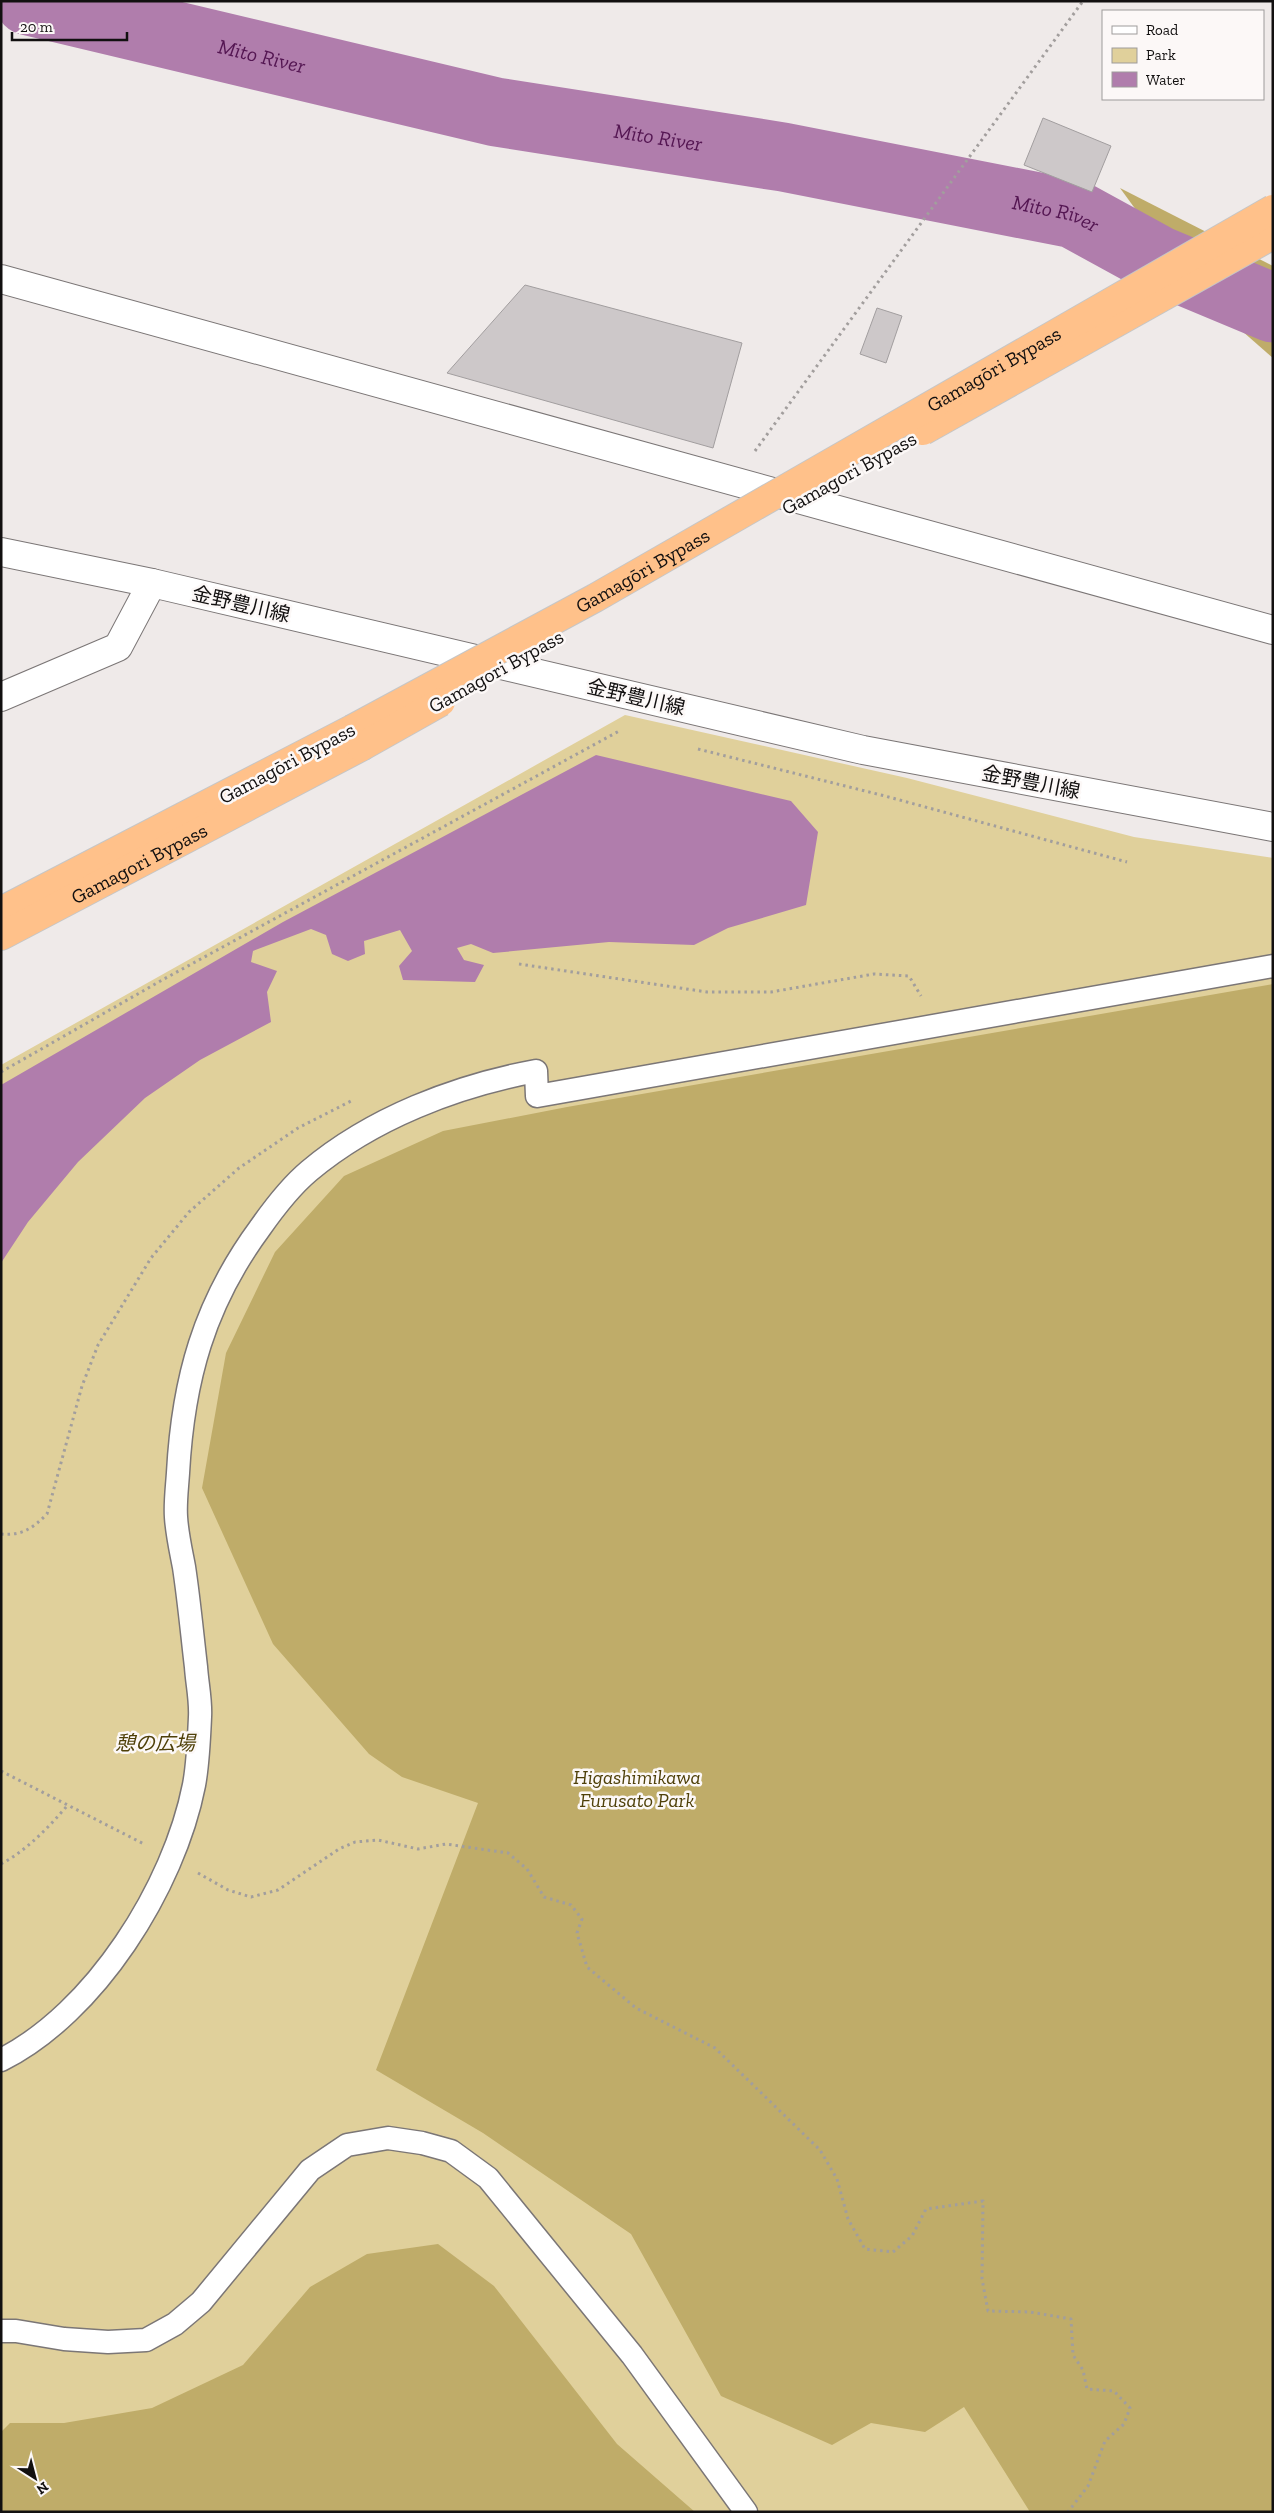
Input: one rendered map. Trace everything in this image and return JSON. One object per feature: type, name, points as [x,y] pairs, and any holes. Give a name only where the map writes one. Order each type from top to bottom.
[{"type":"highway","name":"Gamagōri Bypass","points":[[1,911],[357,738],[595,598],[1273,209]]},
{"type":"highway","name":"Gamagori Bypass","points":[[1,936],[357,738],[1273,235]]},
{"type":"street","points":[[1,279],[1273,630]]},
{"type":"street","name":"金野豊川線","points":[[1,552],[152,583],[863,750],[1273,827]]},
{"type":"street","points":[[1,697],[118,647],[152,583]]},
{"type":"lane","points":[[1,2060],[57,2023],[104,1974],[140,1919],[172,1858],[194,1785],[200,1714],[189,1605],[176,1518],[180,1428],[197,1346],[220,1290],[248,1244],[276,1205],[308,1172],[366,1132],[427,1103],[491,1080],[536,1071],[537,1096],[1273,966]]},
{"type":"lane","points":[[1,2331],[16,2330],[64,2339],[108,2342],[146,2340],[176,2324],[201,2302],[310,2170],[347,2145],[388,2138],[422,2143],[451,2151],[488,2178],[632,2355],[746,2512]]},
{"type":"path","points":[[734,480],[1083,1]]},
{"type":"path","points":[[1,1072],[164,979],[620,730],[630,732]]},
{"type":"path","points":[[696,748],[886,796],[1127,862]]},
{"type":"path","points":[[518,964],[707,992],[771,992],[874,974],[908,976],[924,1001]]},
{"type":"path","points":[[1,1771],[172,1858],[228,1890],[251,1897],[278,1890],[339,1849],[355,1842],[378,1840],[418,1849],[446,1844],[508,1853],[527,1869],[544,1897],[572,1905],[582,1919],[578,1933],[587,1967],[636,2008],[715,2048],[820,2150],[837,2179],[848,2218],[865,2249],[893,2252],[912,2236],[926,2209],[984,2201],[982,2279],[988,2310],[1030,2312],[1071,2319],[1073,2355],[1083,2370],[1088,2389],[1114,2391],[1130,2408],[1124,2424],[1105,2442],[1088,2486],[1068,2512]]},
{"type":"path","points":[[1,1864],[43,1832],[67,1806]]},
{"type":"green space","points":[[1120,188],[1273,266],[1273,358],[1193,288]]},
{"type":"green space","name":"Higashimikawa Furusato Park","points":[[625,715],[907,778],[1134,837],[1273,858],[1273,2512],[1,2512],[1,1065]]},
{"type":"green space","points":[[1273,984],[1273,2512],[1030,2512],[964,2407],[925,2432],[871,2423],[832,2445],[721,2396],[631,2234],[483,2133],[376,2070],[478,1803],[402,1777],[369,1754],[273,1644],[202,1488],[226,1353],[275,1252],[344,1176],[443,1131],[567,1107]]},
{"type":"green space","points":[[438,2244],[494,2286],[617,2444],[695,2512],[1,2512],[1,2432],[10,2423],[64,2423],[152,2408],[243,2365],[310,2287],[367,2254]]},
{"type":"water","points":[[596,755],[791,801],[818,832],[806,905],[728,928],[694,945],[609,942],[493,953],[471,944],[457,948],[464,960],[484,965],[475,982],[403,980],[399,966],[412,951],[400,930],[364,941],[365,954],[348,961],[332,954],[326,935],[311,929],[253,951],[251,962],[277,971],[267,992],[271,1022],[200,1060],[145,1098],[78,1162],[28,1222],[1,1263],[1,1085],[283,922]]},
{"type":"building","points":[[1043,118],[1111,146],[1092,192],[1024,165]]},
{"type":"building","points":[[525,285],[742,343],[713,448],[447,373]]},
{"type":"building","points":[[877,308],[902,316],[886,363],[860,354]]},
{"type":"waterway","name":"Mito River","points":[[29,1],[496,112],[783,157],[1074,214],[1158,260],[1273,308]]},
{"type":"park label","name":"憩の広場","points":[[155,1743]]}]
